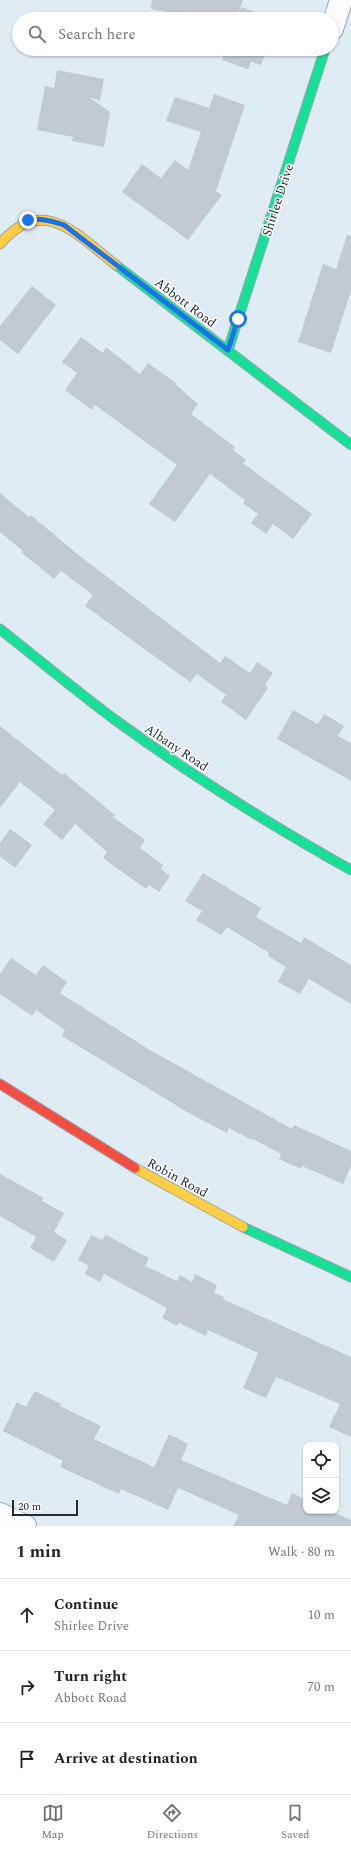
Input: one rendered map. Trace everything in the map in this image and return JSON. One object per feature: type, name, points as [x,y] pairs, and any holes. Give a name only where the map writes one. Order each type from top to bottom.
[{"type":"street","points":[[337,12],[341,0]]},
{"type":"street","name":"Shirlee Drive","points":[[228,350],[324,56]]},
{"type":"street","name":"Abbott Road","points":[[0,244],[16,226],[28,220],[35,218],[49,220],[64,225],[351,445]]},
{"type":"street","name":"Albany Road","points":[[0,629],[130,731],[286,834],[351,870]]},
{"type":"street","name":"Robin Road","points":[[0,1084],[161,1184],[229,1220],[351,1277]]},
{"type":"street","points":[[0,1514],[25,1526]]},
{"type":"building","points":[[152,0],[243,0],[239,12],[167,12],[151,9]]},
{"type":"building","points":[[241,7],[255,12],[239,12]]},
{"type":"building","points":[[223,56],[264,56],[261,65],[251,62],[248,69],[222,60]]},
{"type":"building","points":[[57,70],[104,79],[100,101],[89,97],[110,112],[104,147],[72,141],[73,137],[37,130],[45,86],[54,88]]},
{"type":"building","points":[[214,94],[245,105],[216,191],[222,195],[188,240],[122,192],[142,164],[161,178],[175,160],[188,170],[201,132],[166,121],[175,97],[209,108]]},
{"type":"building","points":[[347,235],[351,236],[351,291],[331,353],[298,342],[323,264],[336,269]]},
{"type":"building","points":[[32,286],[56,305],[18,354],[0,340],[0,326]]},
{"type":"building","points":[[81,337],[103,353],[106,347],[140,374],[148,363],[176,383],[175,384],[198,404],[191,414],[235,447],[233,450],[246,460],[243,463],[312,514],[293,539],[273,524],[266,534],[251,523],[258,514],[243,503],[245,500],[210,474],[175,522],[149,504],[177,465],[95,405],[92,410],[65,390],[77,373],[62,362]]},
{"type":"building","points":[[0,493],[29,517],[31,515],[76,553],[220,663],[225,656],[250,673],[257,662],[273,673],[265,685],[268,688],[246,720],[221,702],[226,695],[197,674],[190,682],[85,606],[93,595],[61,571],[54,579],[22,553],[23,551],[0,532]]},
{"type":"building","points":[[293,710],[318,724],[324,714],[344,726],[338,736],[351,743],[351,781],[277,739]]},
{"type":"building","points":[[0,726],[62,775],[64,773],[115,815],[113,817],[145,840],[140,848],[163,865],[161,869],[170,876],[159,892],[149,885],[146,889],[103,858],[107,852],[75,824],[62,840],[43,824],[55,810],[20,782],[0,808]]},
{"type":"building","points":[[10,829],[32,845],[15,868],[0,856],[0,843]]},
{"type":"building","points":[[203,873],[261,908],[256,917],[301,943],[304,937],[351,965],[351,1004],[309,979],[300,994],[278,982],[286,967],[268,956],[269,953],[227,927],[221,935],[196,920],[202,911],[185,901]]},
{"type":"building","points":[[11,958],[36,975],[43,965],[67,982],[60,993],[150,1050],[292,1129],[294,1125],[351,1151],[351,1166],[343,1184],[302,1166],[301,1169],[279,1159],[281,1154],[253,1139],[252,1140],[229,1128],[227,1133],[187,1112],[62,1036],[65,1030],[36,1010],[32,1016],[0,994],[0,974]]},
{"type":"building","points":[[0,1174],[44,1198],[42,1201],[64,1213],[54,1232],[67,1240],[54,1262],[30,1248],[36,1237],[0,1216]]},
{"type":"building","points":[[91,1235],[102,1240],[106,1235],[149,1258],[145,1266],[177,1281],[180,1275],[192,1282],[195,1274],[217,1285],[214,1293],[224,1297],[223,1299],[351,1357],[351,1437],[329,1427],[340,1404],[276,1377],[266,1398],[243,1388],[258,1353],[208,1330],[206,1336],[179,1323],[177,1326],[162,1318],[167,1308],[104,1274],[100,1282],[85,1274],[89,1266],[78,1260]]},
{"type":"building","points":[[35,1391],[61,1404],[60,1406],[101,1426],[94,1439],[154,1467],[169,1434],[188,1444],[181,1460],[287,1505],[292,1493],[303,1498],[303,1514],[338,1514],[351,1520],[351,1526],[233,1526],[239,1515],[178,1488],[168,1510],[121,1489],[119,1494],[60,1467],[63,1461],[3,1431],[17,1402],[26,1407]]},
{"type":"traffic: fast","points":[[228,350],[323,56]]},
{"type":"traffic: fast","points":[[116,265],[351,445]]},
{"type":"traffic: fast","points":[[0,629],[99,708],[200,779],[260,817],[351,870]]},
{"type":"traffic: fast","points":[[243,1227],[351,1277]]},
{"type":"traffic: slow","points":[[0,244],[16,229],[31,222],[45,220],[60,224],[73,232],[116,265]]},
{"type":"traffic: slow","points":[[135,1168],[243,1227]]},
{"type":"traffic: jam","points":[[0,1084],[135,1168]]},
{"type":"route","points":[[28,220],[35,218],[49,220],[64,225],[228,350],[238,319]]}]
